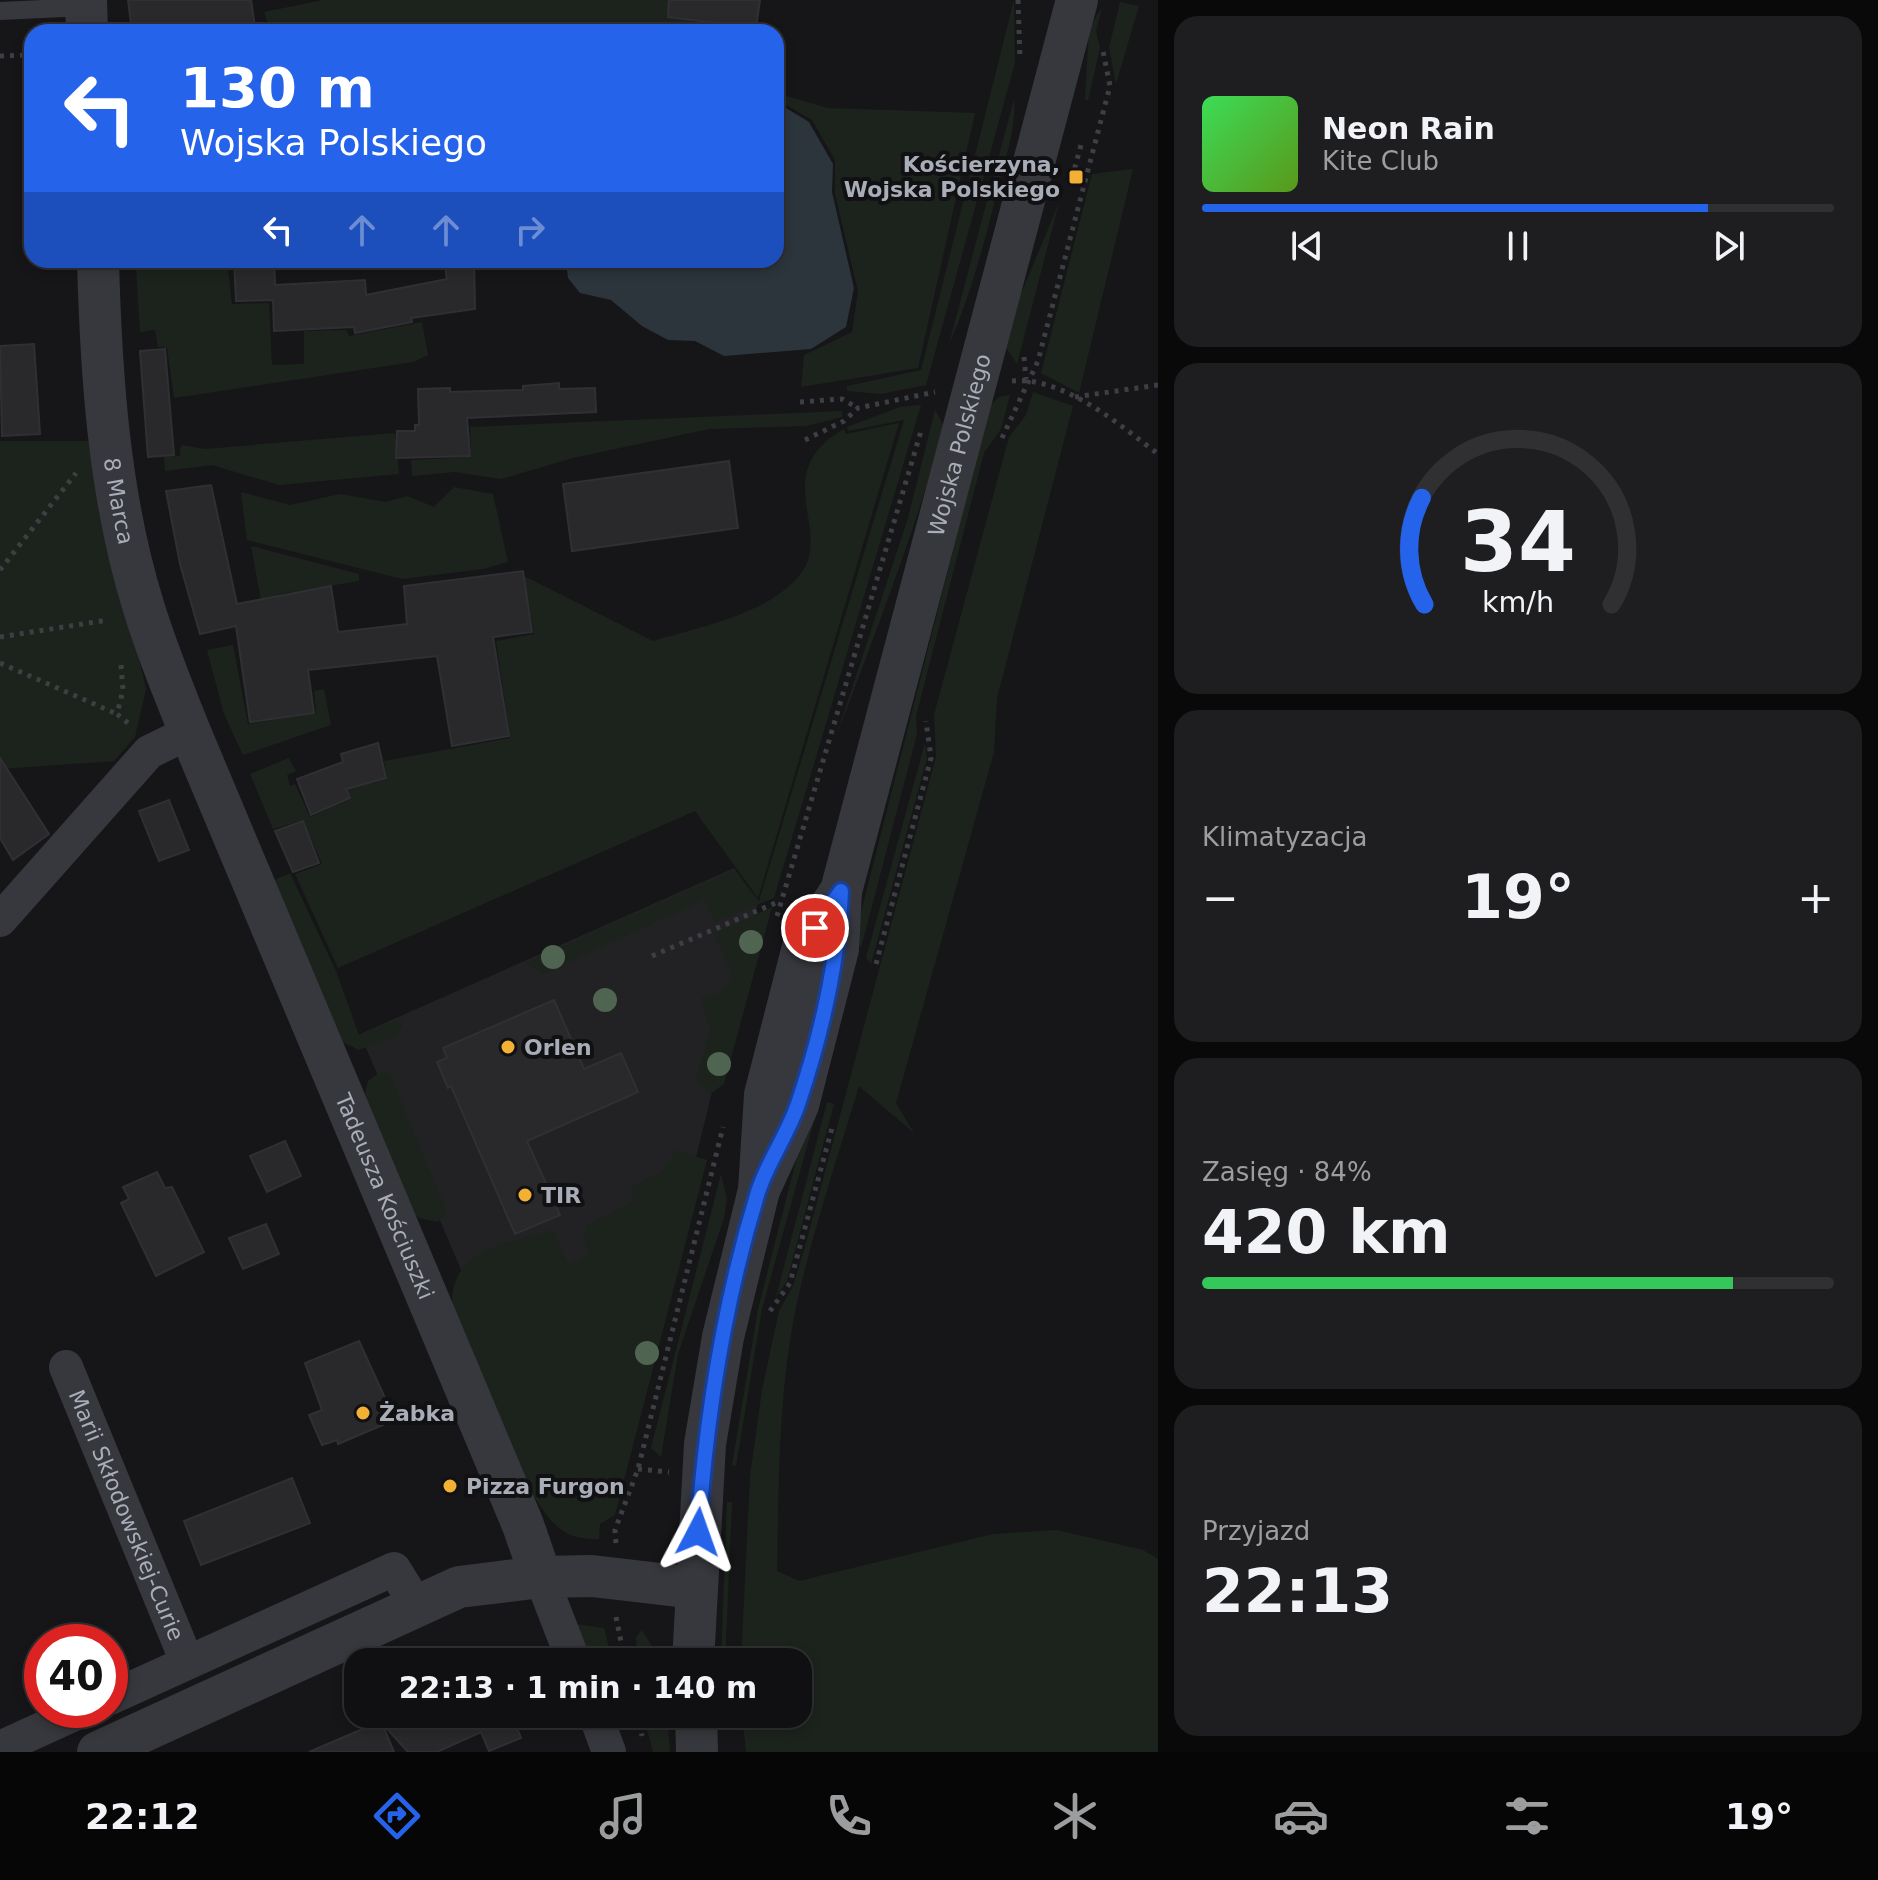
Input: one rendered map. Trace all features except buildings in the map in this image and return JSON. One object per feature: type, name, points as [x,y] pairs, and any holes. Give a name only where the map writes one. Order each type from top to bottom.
[{"type":"street","name":"Wojska Polskiego","points":[[695,1588],[707,1428],[723,1337],[759,1190],[765,1095],[803,947],[841,891],[1077,0]]},
{"type":"street","name":"8 Marca","points":[[98,268],[100,334],[117,485],[142,602],[190,732]]},
{"type":"street","points":[[0,920],[149,752],[190,732]]},
{"type":"street","name":"Tadeusza Kościuszki","points":[[190,732],[523,1525],[569,1648]]},
{"type":"street","name":"Marii Skłodowskiej-Curie","points":[[66,1367],[187,1662]]},
{"type":"street","name":"Marii Skłodowskiej-Curie","points":[[128,1690],[394,1569],[417,1606]]},
{"type":"street","points":[[98,1752],[459,1587],[541,1577],[616,1576],[695,1588],[693,1648]]},
{"type":"street","points":[[0,1748],[44,1728]]},
{"type":"street","points":[[600,1728],[609,1752]]},
{"type":"street","points":[[696,1728],[697,1752]]},
{"type":"lane","points":[[0,11],[86,13]]},
{"type":"path","points":[[1026,380],[1038,361],[1110,86],[1103,50]]},
{"type":"path","points":[[0,56],[24,55]]},
{"type":"path","points":[[805,440],[844,421],[858,408],[974,385],[1026,380],[1074,397],[1158,454]]},
{"type":"path","points":[[1074,397],[1158,385]]},
{"type":"path","points":[[800,402],[842,399],[858,408]]},
{"type":"path","points":[[0,570],[85,460]]},
{"type":"path","points":[[0,637],[85,624]]},
{"type":"path","points":[[0,663],[117,714]]},
{"type":"path","points":[[652,956],[781,900]]},
{"type":"path","points":[[767,1324],[770,1311]]},
{"type":"shaded area","points":[[323,0],[706,0],[704,21],[694,21],[693,24],[268,24],[264,12]]},
{"type":"shaded area","points":[[1014,0],[1015,63],[926,385],[881,394],[847,391],[847,386],[921,370]]},
{"type":"shaded area","points":[[1120,2],[1139,6],[1116,84],[1109,48]]},
{"type":"shaded area","points":[[1102,7],[1096,31],[1100,48],[1088,100],[1085,99],[1089,29]]},
{"type":"shaded area","points":[[784,95],[828,108],[975,113],[918,368],[801,387],[804,355],[852,332],[858,291],[835,194],[835,160],[812,120],[784,104]]},
{"type":"shaded area","points":[[1014,99],[1010,142],[989,225],[949,344]]},
{"type":"shaded area","points":[[784,107],[809,122],[833,164],[832,192],[854,288],[846,327],[811,349],[724,356],[695,341],[668,340],[642,326],[611,300],[580,293],[568,278],[567,268],[784,268]]},
{"type":"shaded area","points":[[1133,169],[1079,393],[1041,373],[1092,174]]},
{"type":"shaded area","points":[[1059,203],[1017,364],[1005,346],[1015,308]]},
{"type":"shaded area","points":[[228,268],[232,304],[269,303],[272,365],[304,364],[304,331],[346,330],[349,336],[422,322],[428,355],[413,362],[174,398],[167,348],[158,347],[155,330],[140,332],[136,269]]},
{"type":"shaded area","points":[[1033,392],[1073,406],[997,698],[994,752],[896,1103],[914,1133],[859,1086],[807,1260],[793,1320],[784,1392],[777,1571],[799,1581],[993,1534],[1057,1530],[1143,1550],[1158,1559],[1158,1752],[746,1752],[743,1728],[812,1728],[812,1648],[742,1648],[750,1476],[762,1390],[779,1311],[793,1286],[803,1254],[936,757],[934,715],[1009,437],[1026,415]]},
{"type":"shaded area","points":[[1010,395],[1001,429],[984,453],[916,716],[917,734],[861,948],[855,936],[990,405],[999,397]]},
{"type":"shaded area","points":[[921,405],[774,898],[715,922],[704,900],[543,974],[525,963],[734,870],[759,901],[904,420],[848,431],[847,427],[900,407]]},
{"type":"shaded area","points":[[935,410],[944,426],[933,466],[835,740],[908,518]]},
{"type":"shaded area","points":[[842,411],[842,417],[806,426],[709,429],[573,458],[501,479],[455,472],[412,476],[411,460],[471,457],[470,427]]},
{"type":"shaded area","points":[[899,423],[758,898],[695,811],[338,968],[295,874],[322,864],[303,820],[273,829],[250,774],[289,758],[296,771],[287,775],[290,786],[295,784],[310,817],[351,799],[345,782],[371,776],[373,783],[387,779],[384,761],[510,738],[496,641],[534,634],[524,576],[653,641],[754,609],[789,586],[802,572],[809,555],[811,538],[805,482],[810,463],[822,446],[844,429],[846,434]]},
{"type":"shaded area","points":[[395,433],[399,474],[279,485],[212,465],[165,471],[164,457],[180,456],[181,445],[205,449]]},
{"type":"shaded area","points":[[0,441],[89,441],[146,689],[135,737],[114,761],[0,769]]},
{"type":"shaded area","points":[[454,487],[493,494],[508,562],[483,569],[402,579],[247,540],[241,492],[290,505],[340,494],[386,502],[407,496],[434,507]]},
{"type":"shaded area","points":[[251,546],[359,574],[359,581],[279,594],[283,617],[268,638]]},
{"type":"shaded area","points":[[233,645],[248,724],[316,713],[314,691],[324,689],[331,725],[243,755],[224,714],[207,650]]},
{"type":"shaded area","points":[[925,743],[927,758],[871,964],[866,958]]},
{"type":"shaded area","points":[[734,868],[758,902],[686,1199],[568,1269],[468,1286],[360,1034]]},
{"type":"shaded area","points":[[290,873],[336,971],[359,1035],[405,1017],[398,1035],[359,1050],[340,1041],[272,881]]},
{"type":"shaded area","points":[[772,907],[724,1084],[710,1094],[696,1079],[710,1030],[701,998],[719,993],[730,979],[730,969],[714,934]]},
{"type":"shaded area","points":[[382,1071],[389,1073],[447,1212],[438,1222],[419,1218],[411,1211],[368,1105],[365,1093],[368,1081]]},
{"type":"shaded area","points":[[827,1102],[834,1104],[787,1281],[776,1297]]},
{"type":"shaded area","points":[[819,1103],[762,1309],[736,1466],[732,1465],[758,1309],[810,1106]]},
{"type":"shaded area","points":[[676,1150],[707,1160],[615,1515],[600,1524],[599,1539],[578,1537],[559,1528],[544,1512],[514,1458],[452,1307],[454,1287],[461,1271],[485,1251],[553,1230],[568,1264],[589,1255],[583,1237],[588,1225],[633,1201],[632,1187],[663,1171]]},
{"type":"shaded area","points":[[721,1174],[727,1199],[724,1218],[678,1354],[661,1457],[651,1448]]},
{"type":"shaded area","points":[[727,1502],[732,1502],[726,1648],[722,1648]]},
{"type":"shaded area","points":[[576,1624],[604,1628],[609,1648],[587,1648]]},
{"type":"shaded area","points":[[642,1630],[653,1648],[637,1648],[636,1637]]},
{"type":"shaded area","points":[[647,1728],[668,1728],[670,1752],[653,1752]]},
{"type":"place","name":"Kościerzyna, Wojska Polskiego","points":[[1076,177]]},
{"type":"place","name":"Orlen","points":[[508,1047]]},
{"type":"place","name":"TIR","points":[[525,1195]]},
{"type":"place","name":"Żabka","points":[[363,1413]]},
{"type":"place","name":"Pizza Furgon","points":[[450,1486]]},
{"type":"route","points":[[698,1532],[705,1444],[723,1337],[759,1190],[798,1105],[838,949],[841,891],[815,928]]}]
